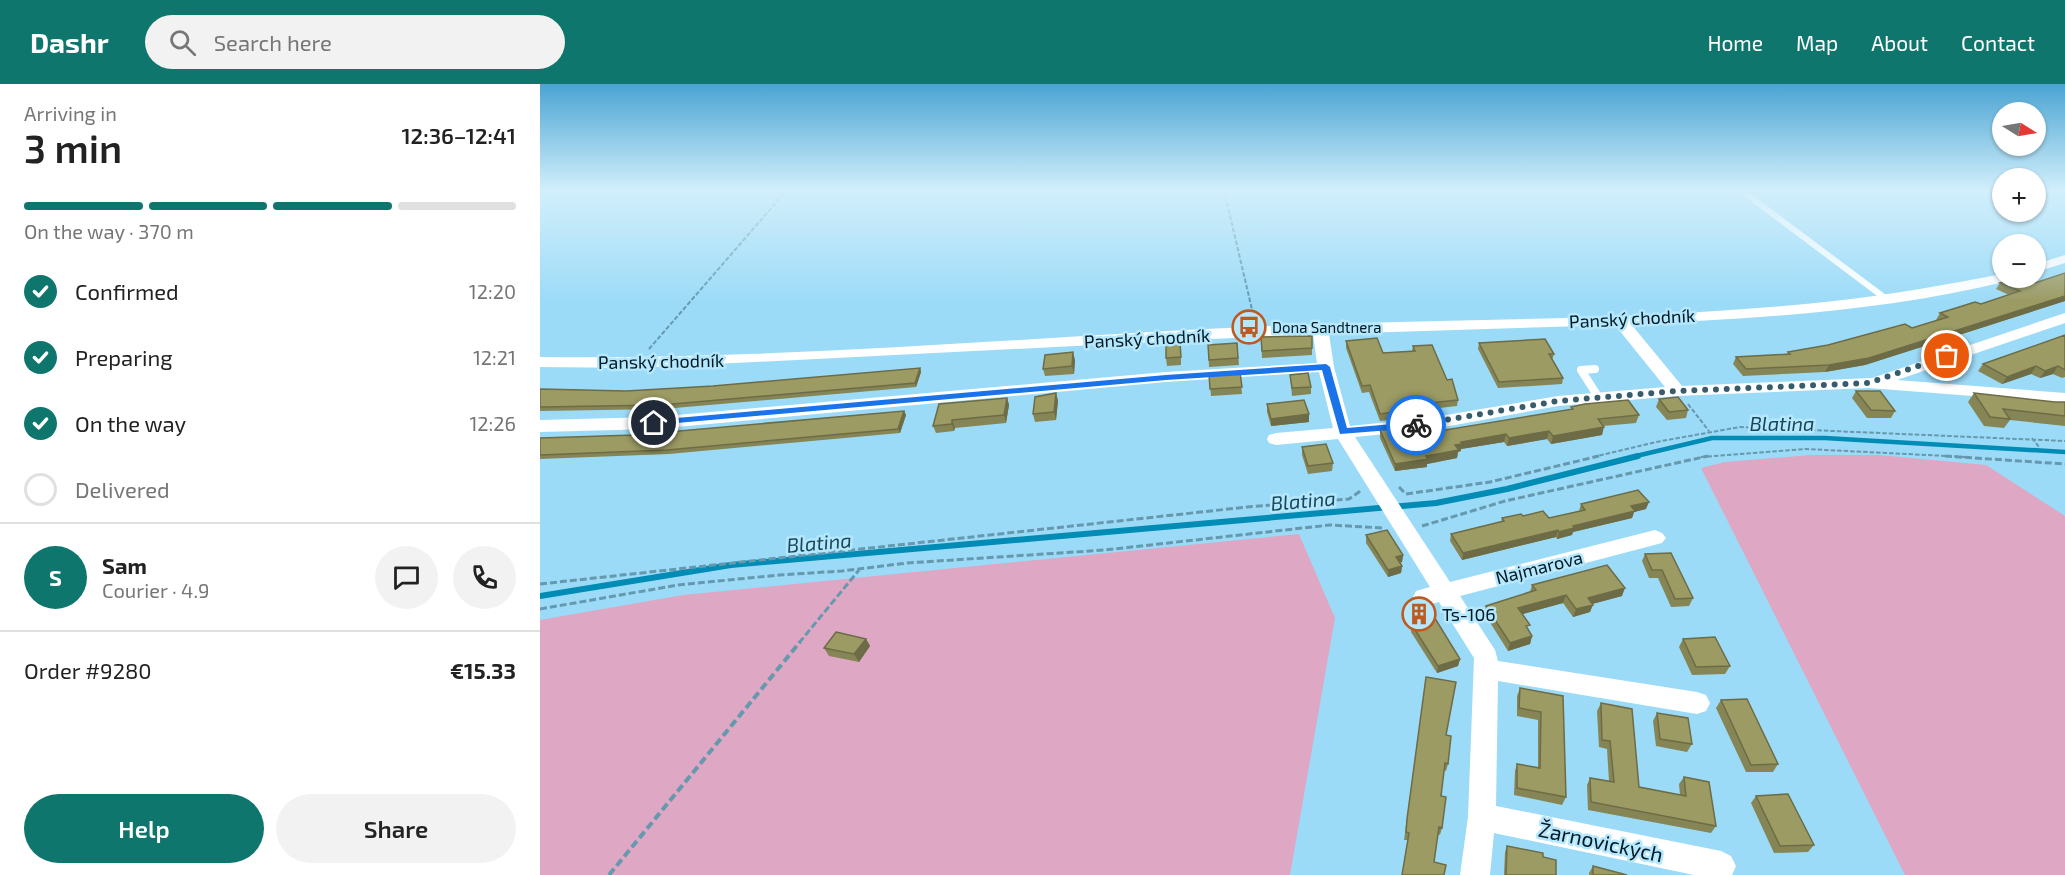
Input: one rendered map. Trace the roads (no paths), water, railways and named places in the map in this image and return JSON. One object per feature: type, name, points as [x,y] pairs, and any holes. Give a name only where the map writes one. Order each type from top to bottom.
[{"type":"street","points":[[2046,265],[2065,259]]},
{"type":"street","name":"Panský chodník","points":[[540,362],[637,363],[1320,329],[1619,320],[1773,310],[1885,298],[1992,280]]},
{"type":"street","points":[[1869,383],[2065,318]]},
{"type":"street","points":[[1619,320],[1677,391]]},
{"type":"street","points":[[1320,329],[1326,367],[1343,432],[1390,489],[1434,594],[1486,657],[1482,817],[1475,875]]},
{"type":"street","points":[[1917,366],[1933,388]]},
{"type":"street","points":[[540,426],[654,423],[1166,377],[1326,367]]},
{"type":"street","points":[[1276,439],[1428,424],[1558,401],[1677,391],[1869,383],[2065,398]]},
{"type":"street","name":"Najmarova","points":[[1434,594],[1655,538]]},
{"type":"street","points":[[1487,669],[1697,703]]},
{"type":"street","name":"Žarnovických","points":[[1482,817],[1721,866]]},
{"type":"lane","points":[[1790,227],[1885,298]]},
{"type":"lane","points":[[1595,369],[1581,370],[1599,398]]},
{"type":"waterway","name":"Blatina","points":[[1632,457],[1712,438],[1825,438],[2065,452]]},
{"type":"waterway","name":"Blatina","points":[[540,596],[731,565],[1436,503],[1507,489],[1638,456]]},
{"type":"place","name":"Dona Sandtnera","points":[[1249,327]]},
{"type":"place","name":"Ts-106","points":[[1419,614]]}]
